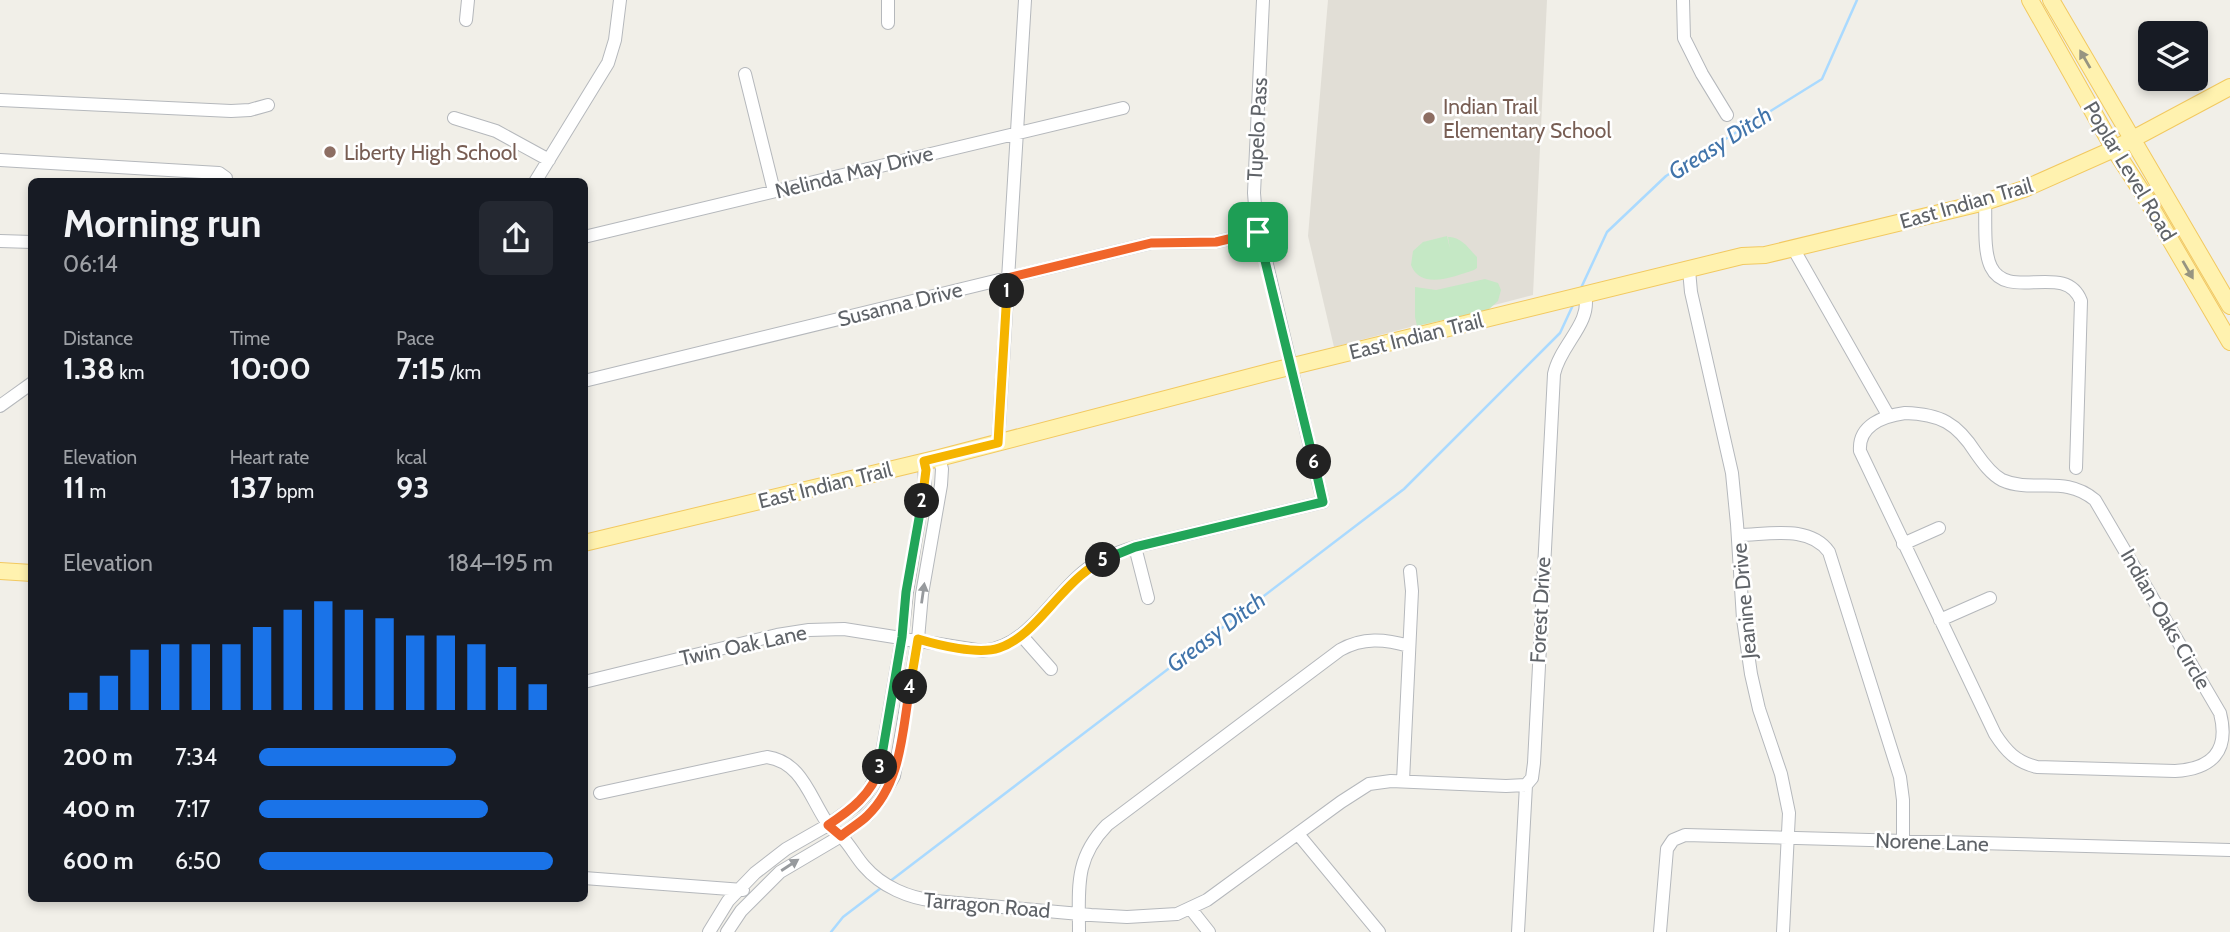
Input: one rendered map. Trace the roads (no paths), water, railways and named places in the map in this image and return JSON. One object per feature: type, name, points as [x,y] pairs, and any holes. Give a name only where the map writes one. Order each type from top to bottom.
[{"type":"main road","name":"Poplar Level Road","points":[[2030,0],[2114,149],[2230,342]]},
{"type":"main road","name":"Poplar Level Road","points":[[2051,0],[2230,306]]},
{"type":"main road","name":"East Indian Trail","points":[[588,542],[932,460],[1290,367],[1742,256],[1765,255],[1984,202],[2044,181],[2114,149],[2230,87]]},
{"type":"main road","points":[[0,571],[28,573]]},
{"type":"street","points":[[466,20],[468,0]]},
{"type":"street","points":[[538,178],[608,63],[615,40],[620,0]]},
{"type":"street","points":[[888,0],[888,23]]},
{"type":"street","points":[[998,443],[1025,0]]},
{"type":"street","name":"Tupelo Pass","points":[[1263,0],[1254,193],[1258,232],[1323,502]]},
{"type":"street","points":[[1684,0],[1684,38],[1727,115]]},
{"type":"street","points":[[745,74],[774,191]]},
{"type":"street","points":[[0,100],[231,111],[268,105]]},
{"type":"street","name":"Nelinda May Drive","points":[[588,236],[1123,108]]},
{"type":"street","points":[[454,118],[496,131],[549,160]]},
{"type":"street","points":[[0,160],[219,173],[224,178]]},
{"type":"street","points":[[1984,202],[1989,264],[1998,277],[2012,282],[2064,284],[2076,291],[2081,301],[2076,468]]},
{"type":"street","name":"Susanna Drive","points":[[588,380],[1151,243],[1216,242],[1258,232]]},
{"type":"street","points":[[0,241],[28,242]]},
{"type":"street","points":[[1793,248],[1888,415]]},
{"type":"street","name":"Jeanine Drive","points":[[1689,270],[1732,473],[1747,651],[1759,709],[1786,793],[1789,813],[1783,932]]},
{"type":"street","name":"Forest Drive","points":[[1518,932],[1526,785],[1531,778],[1534,763],[1553,374],[1559,356],[1585,316],[1588,304],[1586,295]]},
{"type":"street","points":[[0,406],[28,386]]},
{"type":"street","name":"Indian Oaks Circle","points":[[1905,413],[1947,421],[1961,432],[1987,467],[2004,481],[2076,487],[2095,500],[2220,713],[2225,727],[2224,742],[2209,763],[2192,770],[2052,768],[2020,762],[2006,750],[1995,734],[1860,452],[1859,446],[1864,433],[1888,415],[1905,413]]},
{"type":"street","points":[[709,932],[728,901],[770,860],[856,805],[867,793],[879,771],[902,637],[906,592],[925,483],[932,460],[942,469],[941,485],[894,776],[879,802],[867,816],[841,836],[794,862],[757,893],[727,932]]},
{"type":"street","name":"Twin Oak Lane","points":[[588,681],[777,635],[809,630],[844,629],[983,650],[1000,648],[1021,635],[1082,573],[1113,554],[1323,502]]},
{"type":"street","points":[[1903,544],[1939,528]]},
{"type":"street","points":[[1738,536],[1802,534],[1815,538],[1829,552],[1898,767],[1903,800],[1903,841]]},
{"type":"street","points":[[1135,547],[1148,598]]},
{"type":"street","points":[[1402,781],[1412,591],[1410,571]]},
{"type":"street","points":[[1940,620],[1990,598]]},
{"type":"street","points":[[1021,635],[1051,669]]},
{"type":"street","points":[[1079,932],[1079,879],[1084,859],[1099,833],[1115,817],[1340,650],[1368,640],[1384,640],[1409,646]]},
{"type":"street","name":"Tarragon Road","points":[[600,793],[767,757],[781,759],[798,774],[828,825],[841,836],[864,867],[898,891],[915,898],[935,901],[1079,914],[1145,916],[1177,914],[1207,900],[1364,787],[1375,782],[1526,785]]},
{"type":"street","points":[[1298,835],[1379,932]]},
{"type":"street","name":"Norene Lane","points":[[1660,932],[1667,849],[1673,840],[1685,835],[2230,850]]},
{"type":"street","points":[[588,878],[740,889],[757,893]]},
{"type":"street","points":[[1190,908],[1209,932]]},
{"type":"waterway","name":"Greasy Ditch","points":[[1581,288],[1607,232],[1666,176],[1822,79],[1857,0]]},
{"type":"waterway","name":"Greasy Ditch","points":[[889,882],[1404,489],[1560,333],[1573,305]]},
{"type":"waterway","name":"Greasy Ditch","points":[[831,932],[843,917],[881,888]]},
{"type":"place","name":"Indian Trail Elementary School","points":[[1429,118]]},
{"type":"place","name":"Liberty High School","points":[[330,152]]}]
